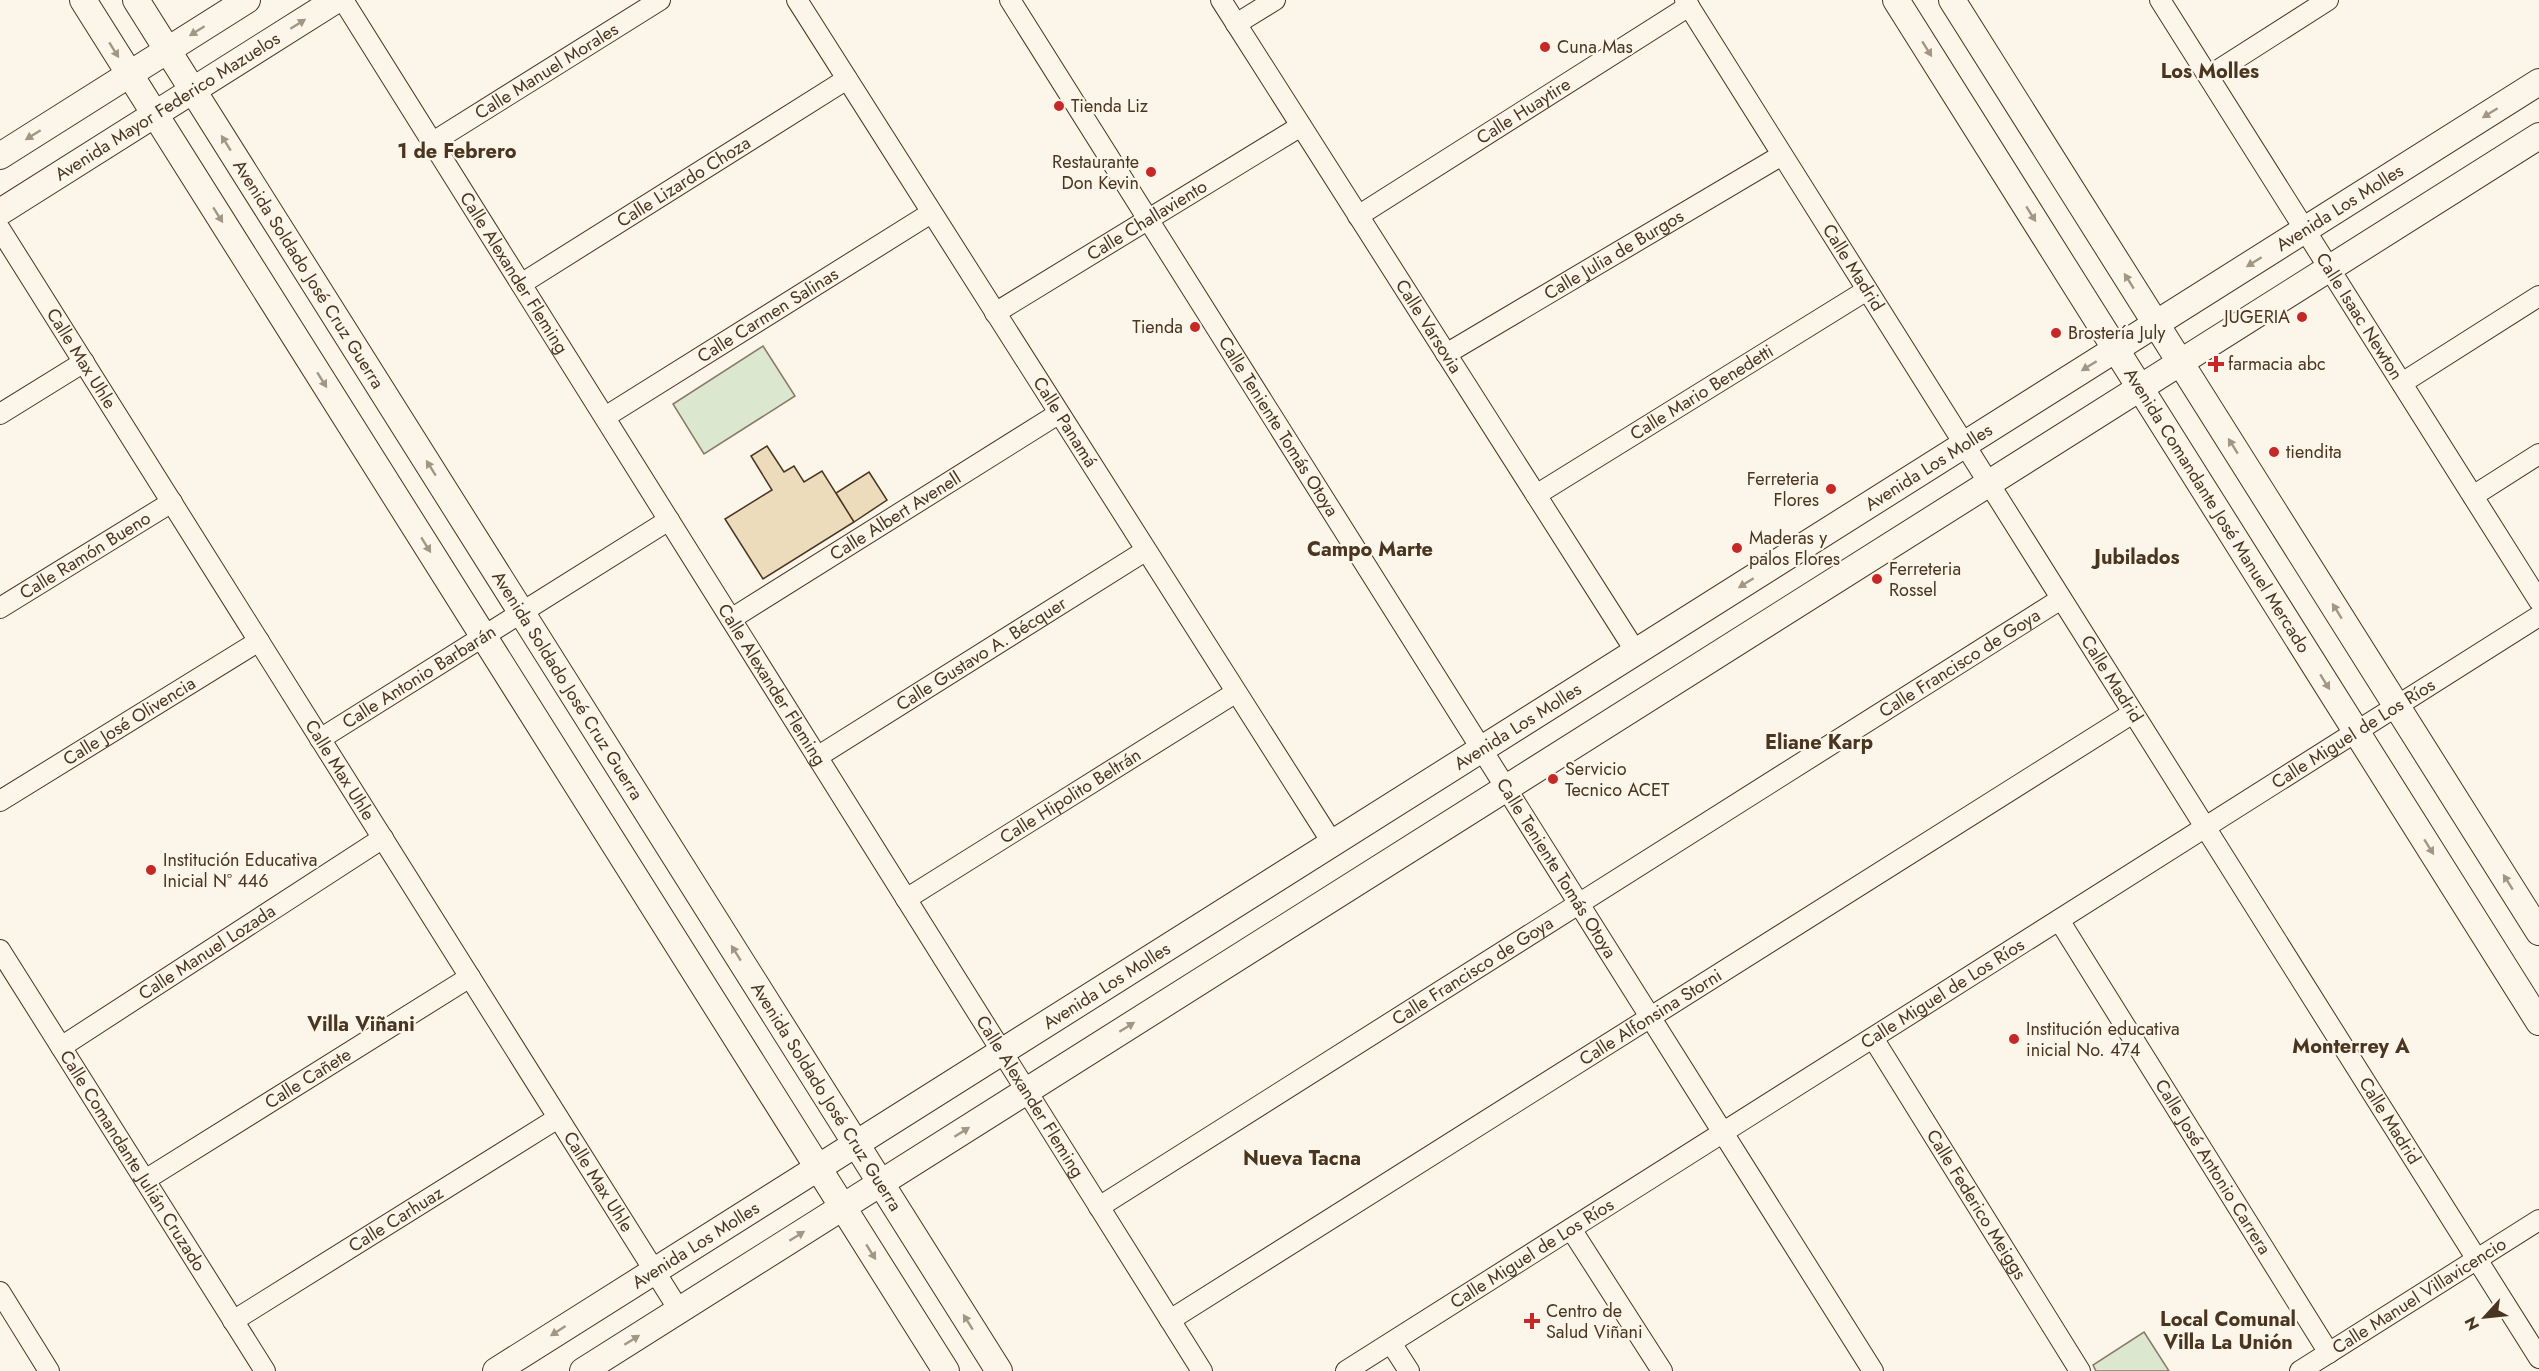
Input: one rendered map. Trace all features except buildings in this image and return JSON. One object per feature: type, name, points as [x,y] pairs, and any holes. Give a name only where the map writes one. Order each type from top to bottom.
[{"type":"street","points":[[83,0],[946,1371]]},
{"type":"street","name":"Avenida Soldado José Cruz Guerra","points":[[136,0],[999,1371]]},
{"type":"street","points":[[0,156],[247,0]]},
{"type":"street","name":"Avenida Mayor Federico Mazuelos","points":[[0,212],[336,0]]},
{"type":"street","name":"Calle Alexander Fleming","points":[[343,0],[1202,1371]]},
{"type":"street","name":"Calle Manuel Morales","points":[[433,142],[660,0]]},
{"type":"street","name":"Calle Panamá","points":[[797,0],[1333,844]]},
{"type":"street","name":"Calle Teniente Tomás Otoya","points":[[1010,0],[1873,1371]]},
{"type":"street","name":"Calle Varsovia","points":[[1221,0],[1636,652]]},
{"type":"street","points":[[1236,24],[1275,0]]},
{"type":"street","name":"Avenida Comandante José Manuel Mercado","points":[[1896,0],[2539,1022]]},
{"type":"street","points":[[1952,0],[2539,932]]},
{"type":"street","name":"Calle Isaac Newton","points":[[2160,0],[2539,601]]},
{"type":"street","points":[[2208,76],[2328,0]]},
{"type":"street","name":"Calle Madrid","points":[[1687,3],[2539,1358]]},
{"type":"street","name":"Calle Huaytire","points":[[1358,216],[1687,3]]},
{"type":"street","name":"Calle Lizardo Choza","points":[[521,284],[847,79]]},
{"type":"street","name":"Avenida Los Molles","points":[[496,1371],[2539,82]]},
{"type":"street","name":"Calle Challaviento","points":[[995,313],[1301,126]]},
{"type":"street","points":[[583,1371],[2539,136]]},
{"type":"street","name":"Calle Julia de Burgos","points":[[1446,354],[1782,155]]},
{"type":"street","name":"Calle Carmen Salinas","points":[[605,417],[931,213]]},
{"type":"street","name":"Calle Max Uhle","points":[[0,229],[679,1310]]},
{"type":"street","name":"Calle Mario Benedetti","points":[[1536,495],[1867,290]]},
{"type":"street","points":[[2402,383],[2539,296]]},
{"type":"street","points":[[0,414],[84,362]]},
{"type":"street","name":"Calle Albert Avenell","points":[[731,619],[1058,414]]},
{"type":"street","points":[[2473,496],[2539,454]]},
{"type":"street","name":"Calle Ramón Bueno","points":[[0,608],[172,502]]},
{"type":"street","name":"Calle Antonio Barbarán","points":[[320,739],[669,520]]},
{"type":"street","name":"Calle Gustavo A. Bécquer","points":[[817,757],[1145,551]]},
{"type":"street","name":"Calle Francisco de Goya","points":[[1099,1207],[2061,599]]},
{"type":"street","name":"Calle Miguel de Los Ríos","points":[[1346,1371],[2539,616]]},
{"type":"street","name":"Calle José Olivencia","points":[[0,801],[259,641]]},
{"type":"street","name":"Calle Hipolito Beltrán","points":[[906,899],[1235,693]]},
{"type":"street","name":"Calle Alfonsina Storni","points":[[1170,1320],[1650,1015],[2133,713]]},
{"type":"street","name":"Calle Manuel Lozada","points":[[61,1047],[382,838]]},
{"type":"street","name":"Calle José Antonio Carrera","points":[[2059,920],[2329,1353]]},
{"type":"street","name":"Calle Comandante Julián Cruzado","points":[[0,950],[265,1371]]},
{"type":"street","name":"Calle Cañete","points":[[145,1180],[470,977]]},
{"type":"street","name":"Calle Federico Meiggs","points":[[1873,1038],[2080,1371]]},
{"type":"street","name":"Calle Carhuaz","points":[[233,1321],[558,1118]]},
{"type":"street","name":"Calle Manuel Villavicencio","points":[[2300,1371],[2539,1220]]},
{"type":"street","points":[[1571,1229],[1662,1371]]},
{"type":"street","points":[[0,1292],[49,1371]]},
{"type":"street","points":[[1391,1343],[1409,1371]]},
{"type":"green space","points":[[763,346],[795,396],[704,454],[673,404]]},
{"type":"green space","points":[[2144,1332],[2169,1371],[2096,1371],[2093,1365]]},
{"type":"place","name":"Cuna Mas","points":[[1545,47]]},
{"type":"place","name":"Tienda Liz","points":[[1059,106]]},
{"type":"place","name":"Restaurante Don Kevin","points":[[1151,172]]},
{"type":"place","name":"JUGERIA","points":[[2302,317]]},
{"type":"place","name":"Tienda","points":[[1195,327]]},
{"type":"place","name":"Brostería July","points":[[2056,333]]},
{"type":"place","name":"farmacia abc","points":[[2216,364]]},
{"type":"place","name":"tiendita","points":[[2274,452]]},
{"type":"place","name":"Ferreteria Flores","points":[[1831,489]]},
{"type":"place","name":"Maderas y palos Flores","points":[[1737,548]]},
{"type":"place","name":"Ferreteria Rossel","points":[[1877,579]]},
{"type":"place","name":"Servicio Tecnico ACET","points":[[1553,779]]},
{"type":"place","name":"Institución Educativa Inicial Nº 446","points":[[151,870]]},
{"type":"place","name":"Institución educativa inicial No. 474","points":[[2014,1039]]},
{"type":"place","name":"Centro de Salud Viñani","points":[[1532,1321]]},
{"type":"district","name":"Los Molles","points":[[2210,71]]},
{"type":"district","name":"1 de Febrero","points":[[457,151]]},
{"type":"district","name":"Campo Marte","points":[[1370,549]]},
{"type":"district","name":"Jubilados","points":[[2137,557]]},
{"type":"district","name":"Eliane Karp","points":[[1819,742]]},
{"type":"district","name":"Villa Viñani","points":[[361,1024]]},
{"type":"district","name":"Monterrey A","points":[[2351,1046]]},
{"type":"district","name":"Nueva Tacna","points":[[1302,1158]]},
{"type":"district","name":"Local Comunal Villa La Unión","points":[[2228,1330]]}]
